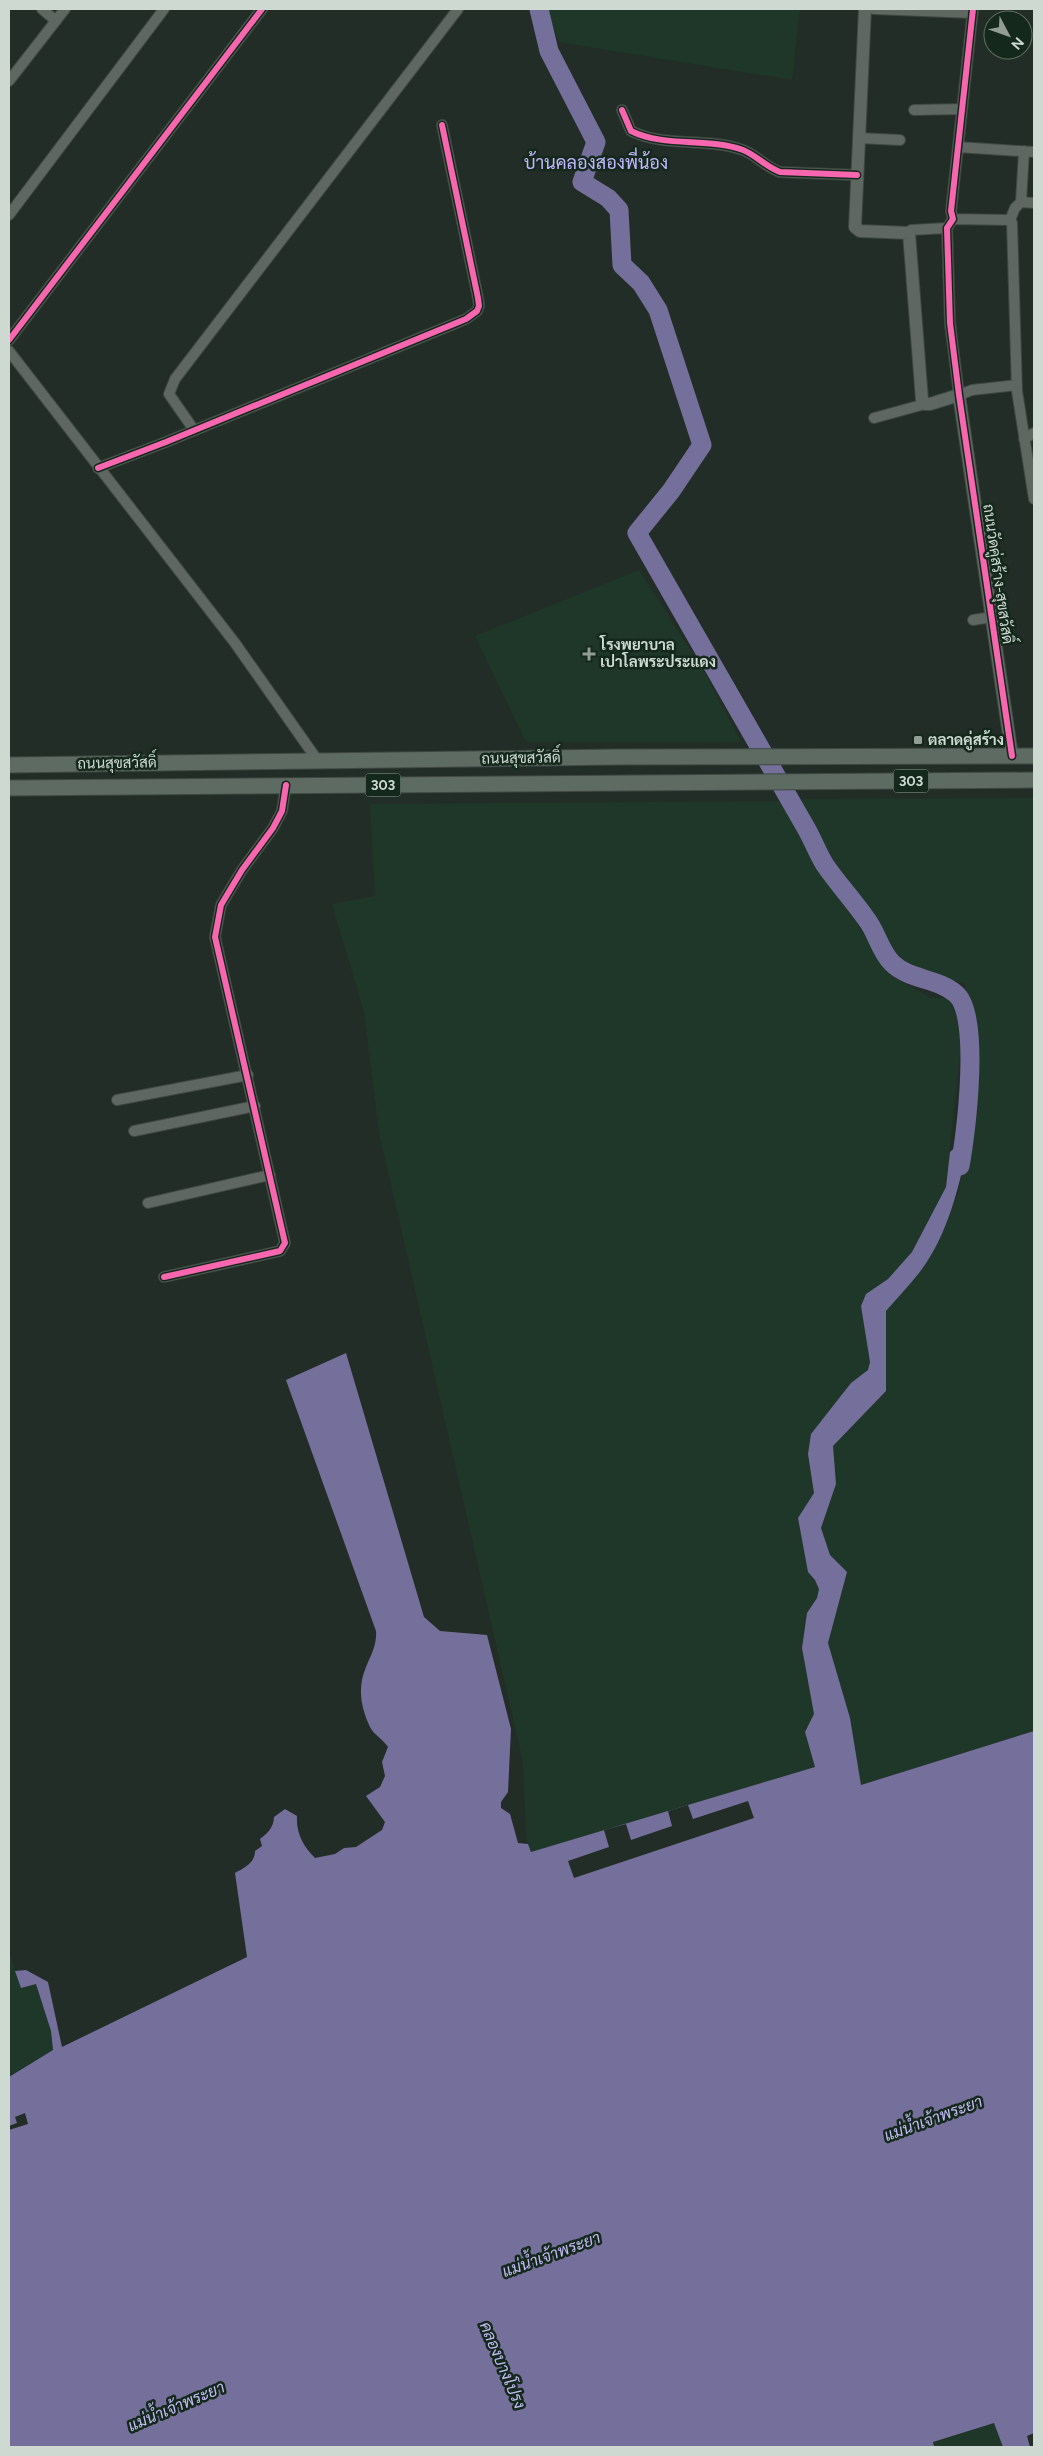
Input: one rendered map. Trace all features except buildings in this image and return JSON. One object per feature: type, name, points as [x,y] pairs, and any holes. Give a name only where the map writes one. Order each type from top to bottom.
[{"type":"main road","name":"ถนนสุขสวัสดิ์","points":[[9,765],[743,757],[1034,756]]},
{"type":"main road","name":"ถนนสุขสวัสดิ์","points":[[9,788],[1034,780]]},
{"type":"street","points":[[42,9],[56,21]]},
{"type":"street","points":[[9,80],[65,9]]},
{"type":"street","points":[[9,214],[164,9]]},
{"type":"street","points":[[9,340],[262,9]]},
{"type":"street","points":[[194,430],[169,394],[175,379],[458,9]]},
{"type":"street","points":[[865,9],[855,227],[860,231],[909,233],[911,230],[950,224],[1010,220]]},
{"type":"street","points":[[874,9],[973,11],[950,224],[950,323],[959,395]]},
{"type":"street","points":[[914,110],[962,109]]},
{"type":"street","points":[[622,110],[631,131],[648,138],[744,150],[780,172],[857,176]]},
{"type":"street","points":[[98,468],[472,316],[480,306],[442,125]]},
{"type":"street","points":[[859,138],[900,140]]},
{"type":"street","points":[[958,147],[1029,152],[1021,202],[1015,208],[1010,220],[1012,223],[1017,384],[1034,499]]},
{"type":"street","points":[[1021,202],[1034,203]]},
{"type":"street","points":[[909,233],[922,400],[925,404]]},
{"type":"street","points":[[9,352],[230,635],[318,761]]},
{"type":"street","points":[[874,418],[972,390],[1017,384]]},
{"type":"street","name":"ถนนวัดคู่สร้าง-สุขสวัสดิ์","points":[[959,395],[1012,756]]},
{"type":"street","points":[[1024,438],[1034,433]]},
{"type":"street","points":[[973,620],[992,617]]},
{"type":"street","points":[[164,1277],[280,1251],[285,1243],[215,937],[217,918],[230,889],[273,828],[282,811],[286,785]]},
{"type":"street","points":[[117,1100],[248,1075]]},
{"type":"street","points":[[134,1130],[255,1106]]},
{"type":"street","points":[[148,1203],[270,1176]]},
{"type":"shaded area","points":[[545,9],[800,9],[792,80],[559,42]]},
{"type":"shaded area","name":"โรงพยาบาล เปาโลพระประแดง","points":[[639,570],[705,673],[741,742],[526,742],[475,636]]},
{"type":"shaded area","points":[[1034,798],[1034,1731],[861,1785],[850,1718],[828,1643],[847,1572],[830,1555],[821,1528],[836,1484],[833,1446],[886,1391],[886,1311],[920,1272],[938,1241],[958,1193],[969,1141],[978,1067],[965,983],[890,967],[799,799]]},
{"type":"shaded area","points":[[783,801],[888,974],[931,998],[950,998],[962,1032],[946,1187],[912,1252],[888,1279],[866,1294],[861,1306],[870,1362],[868,1371],[851,1383],[808,1454],[814,1493],[798,1518],[808,1572],[815,1580],[819,1589],[817,1598],[807,1613],[802,1648],[814,1714],[805,1732],[815,1767],[531,1853],[526,1838],[523,1762],[379,1132],[364,1012],[332,904],[375,896],[370,804]]},
{"type":"shaded area","points":[[9,1951],[21,1987],[36,1983],[51,2031],[53,2050],[9,2077]]},
{"type":"shaded area","points":[[994,2423],[1003,2447],[934,2447],[933,2442]]},
{"type":"water","points":[[962,1141],[969,1141],[951,1210],[938,1243],[919,1273],[886,1311],[886,1391],[833,1446],[836,1484],[821,1528],[830,1555],[847,1572],[828,1643],[850,1718],[861,1785],[1034,1731],[1034,2433],[1027,2436],[1030,2447],[1003,2447],[994,2423],[933,2442],[934,2447],[9,2447],[9,2077],[53,2050],[51,2031],[36,1984],[21,1988],[15,1971],[26,1970],[48,1982],[62,2047],[247,1957],[235,1873],[251,1862],[255,1851],[262,1846],[260,1839],[270,1830],[274,1817],[285,1809],[297,1816],[301,1839],[315,1858],[335,1854],[344,1848],[356,1847],[382,1830],[385,1822],[366,1796],[380,1787],[385,1776],[382,1762],[388,1747],[370,1727],[364,1713],[361,1698],[363,1675],[375,1645],[376,1631],[286,1380],[346,1353],[424,1617],[440,1631],[487,1635],[511,1729],[508,1792],[501,1802],[501,1808],[510,1814],[518,1843],[528,1844],[531,1852],[815,1767],[805,1732],[814,1714],[802,1648],[807,1613],[817,1598],[819,1589],[815,1580],[808,1572],[798,1518],[814,1493],[808,1454],[811,1434],[851,1383],[868,1370],[870,1362],[861,1306],[866,1294],[888,1279],[912,1252],[946,1187],[950,1152]]},
{"type":"pier","points":[[748,1801],[754,1818],[574,1878],[568,1861],[609,1847],[604,1830],[626,1824],[631,1840],[672,1826],[668,1811],[688,1805],[693,1819]]},
{"type":"pier","points":[[25,2113],[28,2124],[9,2130],[9,2126],[17,2123],[15,2117]]},
{"type":"waterway","points":[[539,9],[549,51],[596,142],[582,182],[608,198],[619,210],[622,265],[641,283],[658,310],[702,445],[671,491],[637,533],[806,828],[822,861],[870,925],[881,948],[899,969],[949,989],[956,994],[964,1006],[968,1025],[970,1076],[960,1166]]},
{"type":"cycle path","points":[[9,340],[262,9]]},
{"type":"cycle path","points":[[973,9],[951,211],[953,219],[947,228],[950,323],[1012,756]]},
{"type":"cycle path","points":[[622,110],[631,131],[644,136],[672,141],[730,146],[748,152],[780,172],[857,175]]},
{"type":"cycle path","points":[[98,468],[466,319],[477,311],[479,306],[478,298],[442,125]]},
{"type":"cycle path","points":[[164,1277],[280,1251],[285,1243],[215,937],[221,905],[242,870],[273,828],[282,811],[286,785]]},
{"type":"place","name":"โรงพยาบาล เปาโลพระประแดง","points":[[589,654]]},
{"type":"place","name":"ตลาดคู่สร้าง","points":[[918,740]]},
{"type":"district","name":"บ้านคลองสองพี่น้อง","points":[[596,163]]},
{"type":"water label","name":"แม่น้ำเจ้าพระยา","points":[[933,2118]]},
{"type":"water label","name":"แม่น้ำเจ้าพระยา","points":[[551,2254]]},
{"type":"water label","name":"คลองบางโปรง","points":[[503,2365]]},
{"type":"water label","name":"แม่น้ำเจ้าพระยา","points":[[176,2406]]}]
